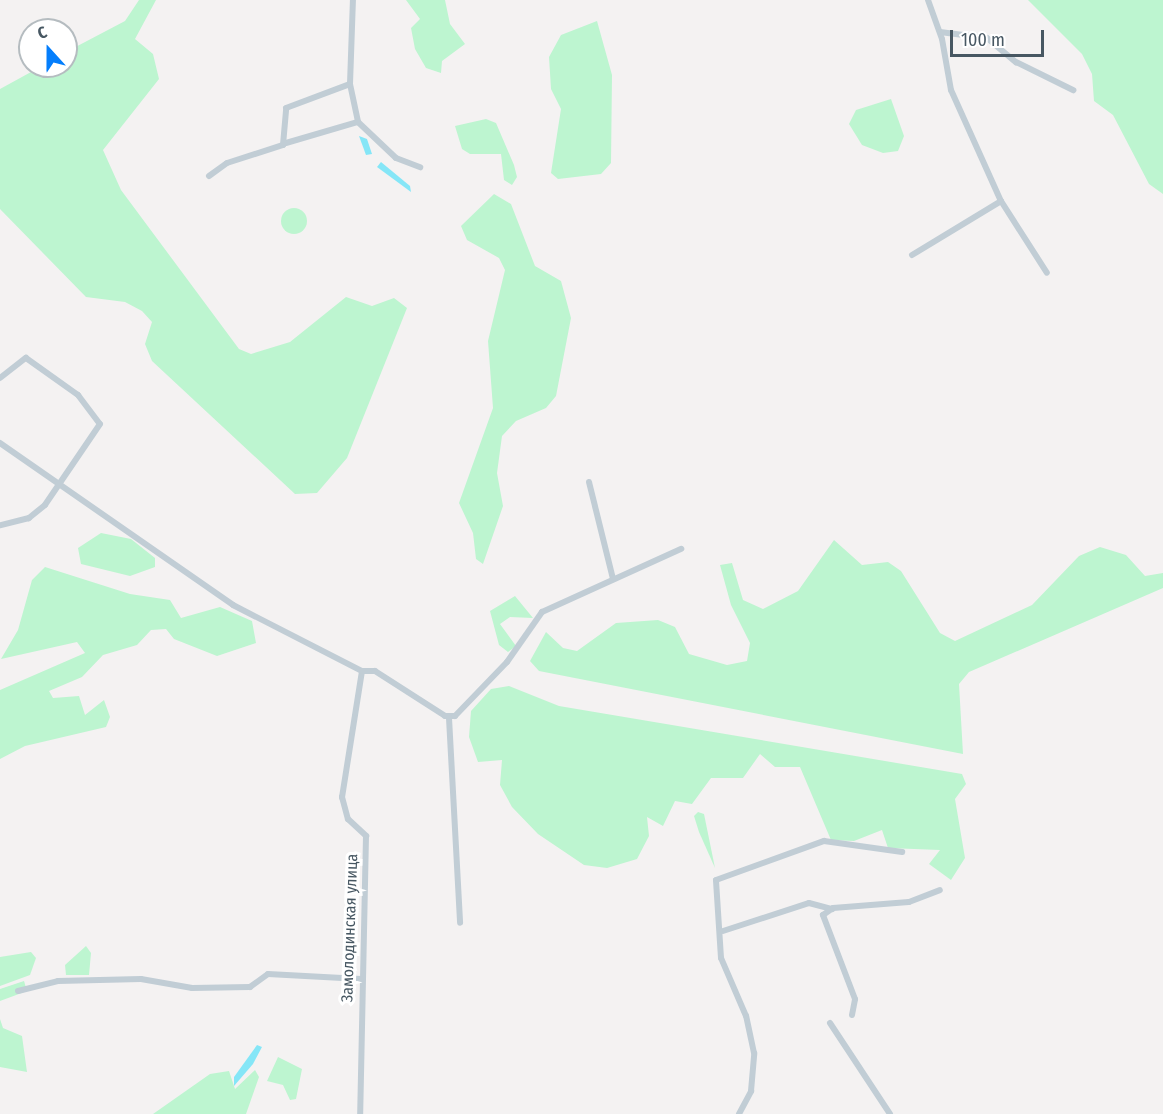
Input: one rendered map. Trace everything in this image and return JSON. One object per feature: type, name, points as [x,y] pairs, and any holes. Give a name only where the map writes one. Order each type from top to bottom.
[{"type":"street","points":[[352,0],[350,84],[358,122],[396,158],[420,167]]},
{"type":"street","points":[[928,0],[940,32],[951,90],[1000,201],[1047,273]]},
{"type":"street","points":[[940,32],[987,38],[1022,66],[1072,90]]},
{"type":"street","points":[[286,143],[286,108],[350,84]]},
{"type":"street","points":[[209,176],[286,143],[358,122]]},
{"type":"street","points":[[912,255],[1000,201]]},
{"type":"street","points":[[0,378],[26,358],[62,380],[98,417],[100,424],[70,463],[61,485],[35,514],[0,525]]},
{"type":"street","points":[[0,443],[233,605],[362,671],[389,677],[449,718]]},
{"type":"street","points":[[589,482],[613,579]]},
{"type":"street","points":[[460,923],[449,718],[507,662],[542,612],[681,549]]},
{"type":"street","name":"Замолодинская улица","points":[[360,1114],[366,836],[348,819],[342,797],[362,671]]},
{"type":"street","points":[[739,1114],[751,1091],[754,1053],[746,1016],[721,958],[723,931],[714,887],[720,876],[824,841],[902,852]]},
{"type":"street","points":[[723,931],[809,903],[832,909],[909,902],[940,890]]},
{"type":"street","points":[[832,909],[822,923],[855,999],[852,1015]]},
{"type":"street","points":[[18,991],[58,981],[141,979],[192,988],[250,987],[268,974],[362,979]]},
{"type":"street","points":[[830,1023],[890,1114]]},
{"type":"green space","points":[[139,0],[156,0],[135,39],[153,54],[159,79],[103,150],[121,190],[239,349],[251,354],[290,342],[346,297],[372,306],[394,298],[407,308],[347,458],[317,493],[295,494],[152,361],[145,344],[152,322],[142,311],[125,302],[86,297],[0,209],[0,89],[20,78],[78,78],[78,46],[125,21]]},
{"type":"green space","points":[[406,0],[445,0],[450,24],[465,44],[442,61],[441,73],[426,68],[415,49],[411,28],[420,19]]},
{"type":"green space","points":[[1028,0],[1163,0],[1163,194],[1149,184],[1113,115],[1094,101],[1092,74],[1082,54]]},
{"type":"green space","points":[[597,21],[612,75],[611,163],[601,174],[558,179],[551,173],[561,109],[551,89],[549,57],[561,35]]},
{"type":"green space","points":[[891,99],[904,136],[898,151],[883,153],[862,145],[849,124],[856,110]]},
{"type":"green space","points":[[486,119],[496,123],[514,165],[517,177],[512,185],[504,180],[501,154],[470,154],[462,149],[455,126]]},
{"type":"green space","points":[[494,194],[511,204],[535,266],[561,281],[571,318],[556,396],[546,408],[516,421],[502,436],[497,473],[503,506],[483,564],[476,559],[473,533],[459,503],[493,408],[488,341],[505,270],[499,258],[467,240],[461,226]]},
{"type":"green space","points":[[294,208],[303,212],[307,221],[303,230],[294,234],[285,230],[281,221],[285,212]]},
{"type":"green space","points":[[101,533],[131,539],[155,558],[155,567],[130,576],[81,564],[78,548]]},
{"type":"green space","points":[[834,540],[862,565],[888,562],[901,571],[940,633],[955,641],[1032,605],[1079,556],[1100,547],[1126,555],[1145,576],[1163,573],[1163,588],[969,672],[959,684],[963,754],[539,671],[530,661],[546,632],[563,648],[577,651],[616,623],[658,620],[675,627],[689,654],[727,665],[747,661],[750,643],[731,605],[720,565],[732,563],[743,600],[763,609],[798,591]]},
{"type":"green space","points":[[45,567],[130,594],[170,600],[181,618],[220,607],[252,621],[256,643],[217,656],[174,639],[166,629],[151,630],[137,645],[103,655],[82,677],[49,691],[53,698],[79,696],[85,715],[104,700],[110,717],[106,727],[25,746],[0,759],[0,690],[85,653],[77,642],[1,659],[18,630],[32,580]]},
{"type":"green space","points":[[515,596],[533,618],[510,617],[500,624],[516,646],[508,652],[499,645],[490,611]]},
{"type":"green space","points":[[509,686],[559,706],[962,774],[966,784],[955,799],[965,858],[951,880],[929,864],[940,850],[888,848],[882,830],[854,841],[831,840],[800,767],[775,767],[760,754],[743,778],[711,778],[692,804],[675,801],[663,826],[647,817],[649,836],[637,859],[607,868],[584,865],[538,834],[512,807],[500,785],[502,760],[478,762],[469,737],[471,711],[491,689]]},
{"type":"green space","points":[[698,812],[704,814],[715,868],[694,816]]},
{"type":"green space","points":[[86,946],[91,953],[89,975],[66,975],[65,965]]},
{"type":"green space","points":[[31,952],[36,958],[30,975],[0,986],[0,957]]},
{"type":"green space","points":[[24,981],[27,991],[0,1001],[0,989]]},
{"type":"green space","points":[[0,1019],[3,1028],[22,1036],[27,1072],[0,1067]]},
{"type":"green space","points":[[278,1057],[302,1069],[296,1099],[290,1100],[283,1085],[267,1081]]},
{"type":"green space","points":[[255,1070],[259,1077],[246,1114],[153,1114],[210,1074],[229,1071],[235,1089]]},
{"type":"water","points":[[359,136],[367,139],[372,154],[366,155]]},
{"type":"water","points":[[381,162],[410,186],[411,192],[377,167]]},
{"type":"water","points":[[257,1045],[262,1047],[253,1064],[234,1086],[234,1077]]}]
